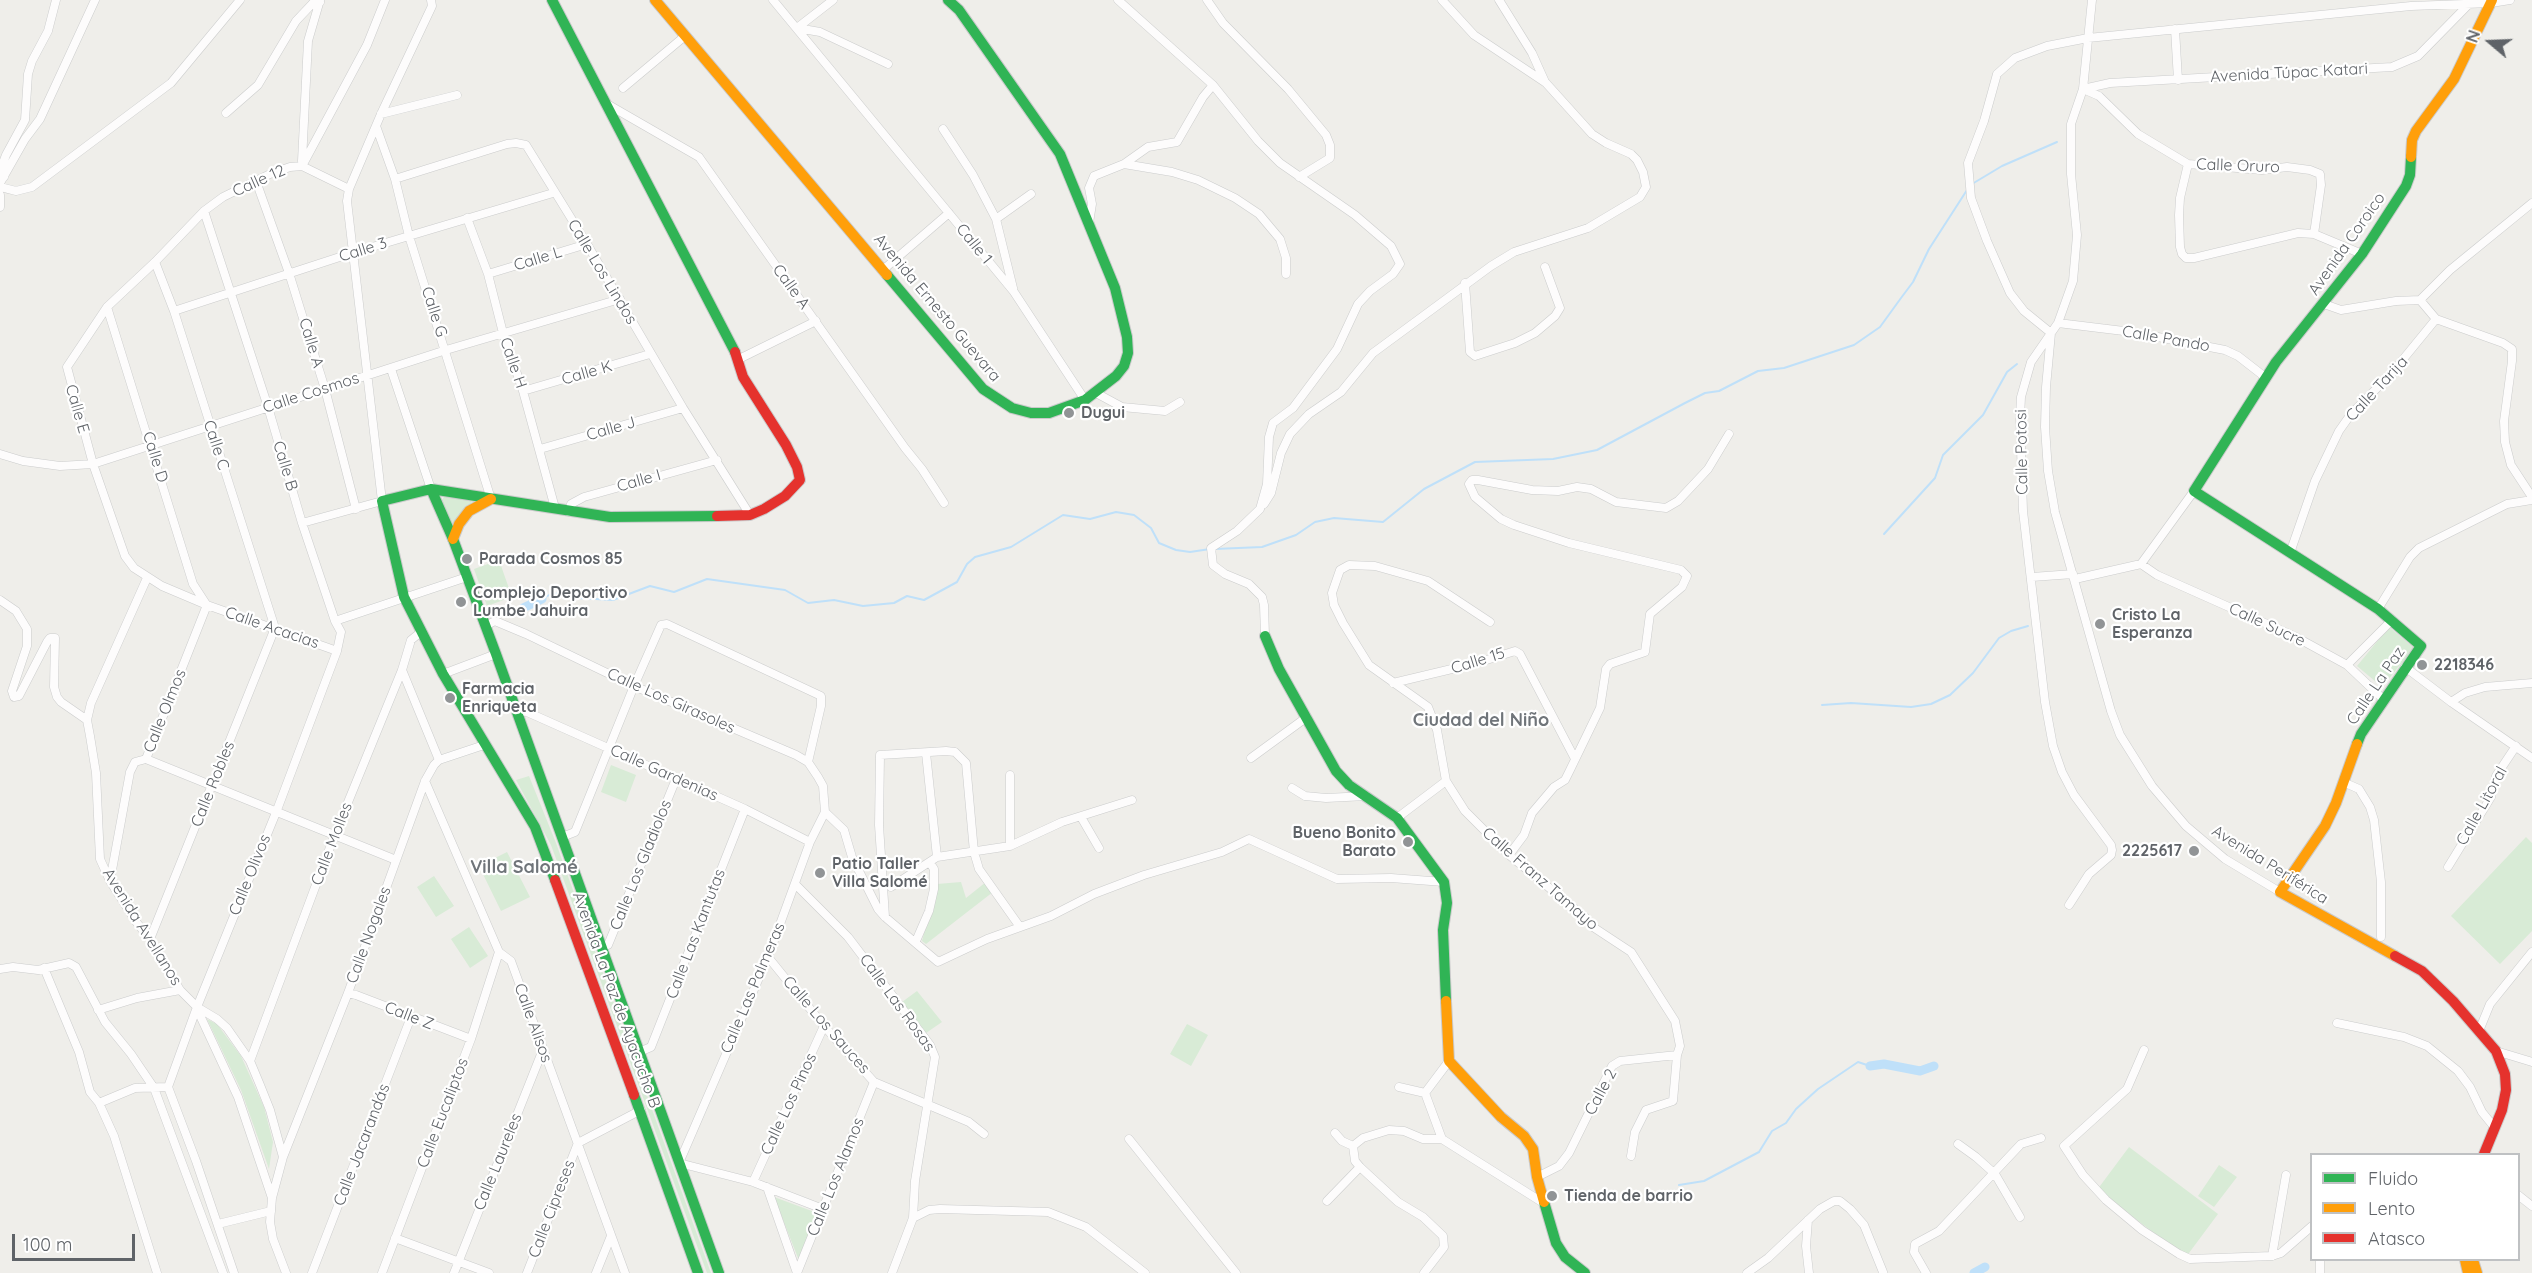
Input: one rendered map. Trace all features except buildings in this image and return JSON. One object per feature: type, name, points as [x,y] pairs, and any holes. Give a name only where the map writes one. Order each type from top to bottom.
[{"type":"main road","points":[[382,501],[430,489],[610,517],[750,515],[774,503],[794,488],[800,480],[797,467],[786,445],[743,377],[739,359],[552,0]]},
{"type":"main road","name":"Avenida Ernesto Guevara","points":[[655,0],[983,389],[1012,408],[1031,413],[1049,413],[1085,400],[1096,393],[1124,366],[1128,353],[1127,337],[1115,288],[1060,154],[959,10],[948,0]]},
{"type":"main road","name":"Avenida Coroico","points":[[2194,491],[2265,377],[2362,254],[2406,186],[2410,175],[2412,140],[2416,131],[2454,79],[2491,2]]},
{"type":"main road","points":[[430,489],[453,539],[496,654],[719,1273]]},
{"type":"main road","name":"Calle La Paz","points":[[2194,491],[2378,609],[2421,646],[2361,734],[2336,803],[2325,826],[2280,892]]},
{"type":"main road","points":[[453,539],[459,524],[469,511],[491,499]]},
{"type":"main road","name":"Avenida La Paz de Ayacucho B","points":[[382,501],[404,597],[443,674],[535,827],[641,1110],[698,1273]]},
{"type":"main road","points":[[1265,636],[1279,669],[1336,771],[1349,785],[1397,818],[1444,882],[1447,903],[1443,930],[1449,1061],[1501,1117],[1529,1142],[1533,1149],[1537,1177],[1560,1251],[1585,1273]]},
{"type":"main road","name":"Avenida Periférica","points":[[2280,892],[2422,971],[2496,1051],[2505,1074],[2506,1090],[2485,1153]]},
{"type":"street","points":[[1,182],[1,168],[6,155],[25,120],[28,74],[32,61],[48,31],[56,0]]},
{"type":"street","points":[[1,182],[25,139],[40,119],[95,0]]},
{"type":"street","points":[[1,182],[16,191],[32,187],[171,82],[240,0]]},
{"type":"street","points":[[302,166],[367,45],[385,0]]},
{"type":"street","points":[[349,189],[381,114],[432,6],[431,0]]},
{"type":"street","name":"Calle 1","points":[[774,0],[854,94],[1014,292],[1085,400]]},
{"type":"street","points":[[797,28],[833,0]]},
{"type":"street","points":[[1118,0],[1213,85],[1258,141],[1280,163],[1364,222],[1391,246],[1400,264],[1394,274],[1370,291],[1358,303],[1337,350],[1293,408],[1274,423],[1269,437],[1267,484],[1260,509]]},
{"type":"street","points":[[1207,0],[1223,23],[1288,89],[1326,135],[1330,145],[1330,158],[1299,177]]},
{"type":"street","points":[[1265,636],[1262,597],[1249,584],[1213,565],[1210,559],[1211,548],[1237,531],[1260,509],[1271,493],[1281,453],[1290,434],[1322,404],[1341,392],[1373,353],[1466,283],[1514,252],[1588,228],[1640,197],[1646,187],[1637,160],[1631,154],[1592,134],[1546,83],[1474,35],[1442,0]]},
{"type":"street","points":[[1500,0],[1532,53],[1546,83]]},
{"type":"street","name":"Calle Potosi","points":[[2069,905],[2089,874],[2111,855],[2112,850],[2111,845],[2074,795],[2062,772],[2053,746],[2045,702],[2023,511],[2021,397],[2031,362],[2058,323],[2066,305],[2076,258],[2077,234],[2071,174],[2071,124],[2084,88],[2092,0]]},
{"type":"street","points":[[2051,333],[2024,311],[2010,293],[1971,198],[1968,163],[1984,120],[1992,86],[1997,74],[2004,66],[2029,52],[2088,38],[2411,6],[2510,0]]},
{"type":"street","points":[[302,166],[308,41],[320,1]]},
{"type":"street","points":[[226,113],[258,85],[296,21],[306,9],[320,1]]},
{"type":"street","name":"Avenida Túpac Katari","points":[[2084,88],[2110,83],[2392,68],[2418,56],[2470,3]]},
{"type":"street","points":[[797,28],[820,32],[888,64]]},
{"type":"street","points":[[2175,29],[2178,80]]},
{"type":"street","points":[[623,88],[685,36]]},
{"type":"street","points":[[1089,224],[1092,204],[1090,181],[1100,172],[1124,164],[1148,147],[1177,142],[1203,97],[1213,85]]},
{"type":"street","name":"Calle Oruro","points":[[2084,88],[2099,96],[2138,134],[2187,164],[2262,170],[2287,167],[2316,172],[2321,178],[2314,234]]},
{"type":"street","points":[[381,114],[457,95]]},
{"type":"street","name":"Calle A","points":[[607,104],[699,157],[944,503]]},
{"type":"street","name":"Calle G","points":[[376,126],[395,179],[409,236],[491,499]]},
{"type":"street","points":[[943,129],[973,174],[996,219],[1014,292]]},
{"type":"street","name":"Calle Los Lindos","points":[[395,179],[516,143],[526,145],[683,408],[750,515]]},
{"type":"street","points":[[1124,164],[1172,172],[1198,180],[1235,198],[1259,214],[1280,239],[1286,258],[1286,274]]},
{"type":"street","points":[[2187,164],[2179,215],[2180,247],[2186,258],[2298,233],[2314,234],[2362,254]]},
{"type":"street","name":"Calle 12","points":[[204,212],[223,197],[290,167],[302,166],[349,189]]},
{"type":"street","name":"Calle A","points":[[256,181],[289,273],[325,389],[356,509]]},
{"type":"street","name":"Avenida La Paz de Ayacucho B","points":[[349,189],[347,201],[352,253],[382,501]]},
{"type":"street","name":"Calle 3","points":[[174,311],[352,253],[554,193]]},
{"type":"street","points":[[996,219],[1031,194]]},
{"type":"street","points":[[0,195],[0,207]]},
{"type":"street","points":[[2324,304],[2341,310],[2396,301],[2420,300],[2450,270],[2532,203]]},
{"type":"street","name":"Calle E","points":[[204,212],[156,262],[107,307],[67,367],[93,464],[125,556],[134,568],[147,578],[207,605]]},
{"type":"street","name":"Calle B","points":[[204,212],[268,407],[302,523],[335,621],[342,632],[337,651]]},
{"type":"street","points":[[884,269],[949,213]]},
{"type":"street","name":"Calle H","points":[[467,218],[488,274],[503,333],[523,391],[555,508]]},
{"type":"street","name":"Calle L","points":[[488,274],[587,244]]},
{"type":"street","name":"Calle C","points":[[156,262],[174,311],[276,628]]},
{"type":"street","points":[[1466,283],[1470,352],[1476,356],[1515,343],[1535,333],[1555,316],[1560,308],[1545,267]]},
{"type":"street","name":"Calle Cosmos","points":[[0,454],[23,461],[60,466],[93,464],[446,350],[620,299]]},
{"type":"street","points":[[2378,609],[2410,557],[2419,548],[2507,504],[2532,499],[2511,465],[2505,442],[2504,421],[2512,349],[2503,343],[2436,319],[2420,300]]},
{"type":"street","name":"Calle D","points":[[107,307],[152,445],[193,584],[207,605]]},
{"type":"street","name":"Calle Tarija","points":[[2290,553],[2315,481],[2339,431],[2351,414],[2402,361],[2436,319]]},
{"type":"street","points":[[739,359],[816,321]]},
{"type":"street","name":"Calle Pando","points":[[2058,323],[2132,332],[2225,350],[2238,356],[2265,377]]},
{"type":"street","name":"Avenida Periférica","points":[[2051,333],[2046,387],[2048,471],[2055,512],[2111,711],[2120,735],[2170,810],[2202,841],[2225,859],[2280,892]]},
{"type":"street","name":"Calle K","points":[[523,391],[651,354]]},
{"type":"street","points":[[391,369],[430,489]]},
{"type":"street","points":[[1096,393],[1122,407],[1165,411],[1180,402]]},
{"type":"street","name":"Calle J","points":[[540,449],[683,408]]},
{"type":"street","points":[[1509,855],[1524,835],[1536,806],[1554,787],[1565,780],[1600,708],[1606,669],[1610,664],[1645,652],[1650,614],[1682,587],[1687,576],[1681,570],[1569,543],[1514,525],[1501,519],[1474,497],[1469,484],[1472,480],[1478,480],[1532,490],[1558,491],[1577,487],[1591,489],[1616,502],[1666,507],[1678,501],[1708,469],[1729,434]]},
{"type":"street","name":"Calle I","points":[[569,512],[571,504],[584,497],[717,460]]},
{"type":"street","points":[[2032,577],[2074,576],[2141,564],[2194,491]]},
{"type":"street","points":[[302,523],[382,501]]},
{"type":"street","name":"Calle Franz Tamayo","points":[[1490,622],[1442,588],[1428,581],[1392,570],[1360,564],[1349,565],[1340,570],[1332,593],[1334,605],[1369,665],[1428,707],[1437,730],[1446,781],[1465,811],[1509,855],[1585,916],[1593,927],[1631,952],[1675,1021],[1680,1046],[1677,1055]]},
{"type":"street","name":"Calle Sucre","points":[[2141,564],[2157,575],[2294,636],[2347,665],[2384,700]]},
{"type":"street","points":[[335,621],[467,577]]},
{"type":"street","points":[[0,600],[22,619],[28,637],[12,695],[19,696],[36,660],[53,637],[56,644],[54,687],[57,697],[87,720],[91,703],[147,578]]},
{"type":"street","name":"Calle Acacias","points":[[207,605],[337,651]]},
{"type":"street","name":"Calle Olmos","points":[[110,881],[130,772],[135,762],[146,759],[207,605]]},
{"type":"street","points":[[2347,665],[2392,620]]},
{"type":"street","name":"Calle Los Girasoles","points":[[485,626],[495,621],[634,686],[808,762]]},
{"type":"street","points":[[562,837],[575,832],[656,635],[661,625],[667,624],[820,696],[808,762],[823,786],[825,812],[844,830],[852,856],[878,909],[938,962],[987,939],[1051,915],[1094,894],[1144,875],[1222,852],[1249,839],[1337,879],[1391,878],[1444,882]]},
{"type":"street","name":"Calle Robles","points":[[150,939],[276,628]]},
{"type":"street","name":"Calle Molles","points":[[250,1061],[335,834],[402,670],[411,640],[421,632]]},
{"type":"street","name":"Calle Olivos","points":[[168,1086],[337,651]]},
{"type":"street","name":"Calle 15","points":[[1393,683],[1477,663],[1515,651],[1520,654],[1575,757]]},
{"type":"street","points":[[443,674],[496,654]]},
{"type":"street","points":[[2405,667],[2532,758]]},
{"type":"street","points":[[402,670],[439,760],[484,745]]},
{"type":"street","points":[[2451,702],[2465,693],[2485,687],[2532,682]]},
{"type":"street","name":"Calle Gardenias","points":[[516,711],[527,712],[745,809],[810,842]]},
{"type":"street","points":[[1251,758],[1307,717]]},
{"type":"street","name":"Avenida Avellanos","points":[[87,720],[96,773],[100,858],[110,881],[150,939],[180,990],[197,1007],[227,1028],[250,1061],[270,1110],[283,1157]]},
{"type":"street","name":"Calle Litoral","points":[[2448,867],[2491,797],[2496,776],[2516,746]]},
{"type":"street","points":[[885,917],[879,825],[880,755],[955,752],[966,763],[974,852],[980,869],[1020,927]]},
{"type":"street","points":[[926,753],[937,857]]},
{"type":"street","points":[[146,759],[396,860]]},
{"type":"street","name":"Calle Nogales","points":[[283,1157],[348,993],[425,781],[439,760]]},
{"type":"street","points":[[1010,775],[1010,846]]},
{"type":"street","name":"Calle Los Gladiolos","points":[[602,947],[608,945],[676,779]]},
{"type":"street","name":"Calle Alisos","points":[[425,781],[499,952],[511,961],[542,1052],[625,1273]]},
{"type":"street","points":[[1397,818],[1446,781]]},
{"type":"street","points":[[2343,782],[2359,789],[2374,820],[2380,862],[2381,937]]},
{"type":"street","points":[[1292,788],[1305,796],[1326,798],[1366,796]]},
{"type":"street","points":[[891,887],[937,857],[1010,846],[1062,822],[1132,800]]},
{"type":"street","name":"Calle Las Kantutas","points":[[639,1052],[651,1047],[745,809]]},
{"type":"street","name":"Calle Las Palmeras","points":[[679,1163],[768,957],[810,842],[825,812]]},
{"type":"street","points":[[1081,817],[1099,848]]},
{"type":"street","points":[[916,941],[929,911],[934,889],[934,869],[930,863]]},
{"type":"street","name":"Calle Las Rosas","points":[[795,884],[848,937],[930,1045],[935,1057],[915,1180],[913,1218],[892,1273]]},
{"type":"street","name":"Calle Eucaliptos","points":[[382,1273],[471,1039],[499,952]]},
{"type":"street","points":[[2479,1031],[2490,1004],[2532,952]]},
{"type":"street","name":"Calle Los Sauces","points":[[768,957],[824,1026],[874,1082],[969,1122],[984,1134]]},
{"type":"street","points":[[0,969],[13,967],[38,970],[64,963],[73,964],[98,1010],[154,1088],[223,1273]]},
{"type":"street","points":[[44,968],[79,1052],[90,1092],[99,1103],[114,1136],[157,1273]]},
{"type":"street","points":[[98,1010],[137,998],[180,990]]},
{"type":"street","name":"Calle Z","points":[[348,993],[356,994],[471,1039]]},
{"type":"street","points":[[197,1007],[238,1097],[272,1198]]},
{"type":"street","name":"Calle Jacarandás","points":[[312,1273],[411,1017]]},
{"type":"street","points":[[2337,1023],[2404,1037],[2427,1046],[2458,1071],[2470,1087],[2482,1112],[2495,1128]]},
{"type":"street","name":"Calle Los Pinos","points":[[753,1182],[824,1026]]},
{"type":"street","points":[[2144,1050],[2127,1089],[2064,1146],[2083,1175],[2119,1212],[2142,1230],[2190,1259],[2272,1256],[2281,1252],[2310,1228]]},
{"type":"street","points":[[2496,1051],[2532,1062]]},
{"type":"street","name":"Calle Laureles","points":[[454,1273],[542,1052]]},
{"type":"street","points":[[1632,1156],[1635,1132],[1646,1110],[1673,1101],[1677,1055]]},
{"type":"street","name":"Calle 2","points":[[1537,1177],[1559,1166],[1569,1153],[1612,1066],[1620,1061],[1677,1055]]},
{"type":"street","points":[[1425,1094],[1449,1061]]},
{"type":"street","name":"Calle Los Alamos","points":[[797,1273],[874,1082]]},
{"type":"street","points":[[99,1103],[135,1088],[168,1086],[234,1273]]},
{"type":"street","points":[[1399,1087],[1425,1094]]},
{"type":"street","points":[[1425,1094],[1442,1139]]},
{"type":"street","name":"Calle Cipreses","points":[[527,1273],[578,1143],[641,1110]]},
{"type":"street","points":[[1353,1146],[1363,1138],[1389,1130],[1404,1131],[1423,1139],[1442,1139],[1545,1204]]},
{"type":"street","points":[[1335,1133],[1342,1141],[1353,1146]]},
{"type":"street","points":[[1129,1138],[1236,1273]]},
{"type":"street","points":[[1926,1273],[1914,1252],[1915,1244],[1938,1231],[1995,1174],[2021,1144],[2041,1138]]},
{"type":"street","points":[[1958,1144],[1976,1156],[1995,1174],[2020,1217]]},
{"type":"street","points":[[1353,1146],[1355,1161],[1360,1167],[1398,1202],[1423,1217],[1443,1236],[1444,1247],[1424,1273]]},
{"type":"street","points":[[283,1157],[271,1210],[273,1239],[286,1273]]},
{"type":"street","points":[[679,1163],[753,1182],[823,1209]]},
{"type":"street","points":[[1327,1201],[1360,1167]]},
{"type":"street","points":[[2272,1256],[2286,1175]]},
{"type":"street","points":[[767,1187],[797,1273]]},
{"type":"street","points":[[2520,1197],[2532,1206]]},
{"type":"street","points":[[1748,1273],[1768,1258],[1827,1204],[1834,1201],[1840,1201],[1864,1224],[1883,1272]]},
{"type":"street","points":[[913,1218],[929,1210],[940,1209],[1048,1212],[1086,1227],[1145,1273]]},
{"type":"street","points":[[218,1224],[271,1210]]},
{"type":"street","points":[[1808,1220],[1806,1246],[1809,1273]]},
{"type":"street","points":[[596,1273],[610,1236]]},
{"type":"street","points":[[395,1238],[489,1273]]},
{"type":"green space","points":[[444,497],[470,500],[472,503],[454,526],[451,526],[442,500]]},
{"type":"green space","points":[[499,560],[512,597],[487,606],[474,569]]},
{"type":"green space","points":[[2389,627],[2414,648],[2382,687],[2357,666]]},
{"type":"green space","points":[[611,765],[636,775],[626,802],[601,792]]},
{"type":"green space","points":[[529,776],[556,843],[711,1273],[707,1273],[551,845],[516,780]]},
{"type":"green space","points":[[2526,837],[2532,843],[2532,931],[2500,964],[2451,916]]},
{"type":"green space","points":[[507,852],[530,897],[501,911],[479,866]]},
{"type":"green space","points":[[434,876],[454,906],[436,917],[417,887]]},
{"type":"green space","points":[[961,882],[966,898],[986,882],[993,892],[926,944],[922,941],[937,884]]},
{"type":"green space","points":[[469,927],[488,956],[470,968],[451,939]]},
{"type":"green space","points":[[917,991],[942,1022],[926,1033],[902,1002]]},
{"type":"green space","points":[[207,1019],[217,1024],[241,1056],[264,1107],[273,1142],[269,1169],[241,1090]]},
{"type":"green space","points":[[1187,1024],[1208,1035],[1191,1066],[1170,1054]]},
{"type":"green space","points":[[2129,1147],[2218,1214],[2186,1257],[2097,1190]]},
{"type":"green space","points":[[2219,1165],[2237,1177],[2214,1207],[2198,1196]]},
{"type":"green space","points":[[774,1197],[820,1214],[800,1263]]},
{"type":"waterway","points":[[1972,184],[2002,166],[2057,142]]},
{"type":"waterway","points":[[1215,549],[1262,547],[1296,535],[1315,522],[1334,518],[1383,522],[1424,489],[1475,462],[1553,459],[1597,450],[1705,393],[1719,391],[1758,371],[1784,368],[1854,345],[1880,327],[1913,282],[1929,249],[1967,190]]},
{"type":"waterway","points":[[1884,534],[1935,478],[1943,455],[1983,415],[2007,372],[2017,364]]},
{"type":"waterway","points":[[542,599],[551,594],[568,593],[579,598],[613,600],[650,586],[674,592],[707,579],[785,590],[808,603],[834,600],[863,606],[894,603],[907,596],[924,600],[957,582],[967,564],[975,557],[1011,547],[1063,515],[1090,519],[1116,512],[1134,515],[1151,528],[1159,543],[1176,550],[1190,552],[1210,549]]},
{"type":"waterway","points":[[523,608],[542,599]]},
{"type":"waterway","points":[[1822,705],[1851,703],[1911,707],[1931,704],[1950,695],[1973,673],[1999,638],[2011,631],[2028,626]]},
{"type":"waterway","points":[[1679,1185],[1704,1181],[1759,1152],[1772,1131],[1786,1123],[1796,1109],[1818,1089],[1858,1062],[1870,1066]]},
{"type":"waterway","points":[[1870,1066],[1884,1064],[1920,1071],[1934,1066]]},
{"type":"waterway","points":[[1974,1273],[1985,1267]]},
{"type":"traffic: fast","points":[[552,0],[735,352]]},
{"type":"traffic: fast","points":[[887,275],[983,389],[1012,408],[1031,413],[1049,413],[1085,400],[1116,376],[1124,366],[1128,353],[1127,337],[1115,288],[1060,154],[959,10],[948,0]]},
{"type":"traffic: fast","points":[[2357,744],[2361,734],[2421,646],[2378,609],[2194,491],[2276,362],[2362,254],[2406,186],[2410,175],[2411,157]]},
{"type":"traffic: fast","points":[[555,880],[535,827],[443,674],[404,597],[382,501],[431,489],[610,517],[717,516]]},
{"type":"traffic: fast","points":[[431,489],[453,539],[496,654],[719,1273]]},
{"type":"traffic: fast","points":[[1265,636],[1279,669],[1336,771],[1349,785],[1397,818],[1444,882],[1447,903],[1443,930],[1446,1001]]},
{"type":"traffic: fast","points":[[634,1095],[698,1273]]},
{"type":"traffic: fast","points":[[1544,1202],[1556,1243],[1565,1257],[1585,1273]]},
{"type":"traffic: slow","points":[[655,0],[887,275]]},
{"type":"traffic: slow","points":[[2411,157],[2412,140],[2416,131],[2454,79],[2492,0]]},
{"type":"traffic: slow","points":[[453,539],[459,524],[469,511],[491,499]]},
{"type":"traffic: slow","points":[[2357,744],[2336,803],[2325,826],[2280,892],[2395,956]]},
{"type":"traffic: slow","points":[[1446,1001],[1449,1061],[1501,1117],[1524,1136],[1533,1149],[1544,1202]]},
{"type":"traffic: slow","points":[[2465,1261],[2468,1273]]},
{"type":"traffic: slow","points":[[2473,1261],[2477,1273]]},
{"type":"traffic: jam","points":[[717,516],[750,515],[764,509],[785,496],[800,480],[797,467],[786,445],[743,377],[735,352]]},
{"type":"traffic: jam","points":[[555,880],[634,1095]]},
{"type":"traffic: jam","points":[[2395,956],[2422,971],[2453,1001],[2496,1051],[2505,1074],[2506,1090],[2502,1110],[2484,1153]]},
{"type":"place","name":"Dugui","points":[[1069,413]]},
{"type":"place","name":"Parada Cosmos 85","points":[[467,559]]},
{"type":"place","name":"Complejo Deportivo Lumbe Jahuira","points":[[461,602]]},
{"type":"place","name":"Cristo La Esperanza","points":[[2100,624]]},
{"type":"place","name":"2218346","points":[[2422,665]]},
{"type":"place","name":"Farmacia Enriqueta","points":[[450,698]]},
{"type":"place","name":"Bueno Bonito Barato","points":[[1408,842]]},
{"type":"place","name":"2225617","points":[[2194,851]]},
{"type":"place","name":"Patio Taller Villa Salomé","points":[[820,873]]},
{"type":"place","name":"Tienda de barrio","points":[[1552,1196]]},
{"type":"district","name":"Ciudad del Niño","points":[[1481,721]]},
{"type":"district","name":"Villa Salomé","points":[[524,868]]}]
